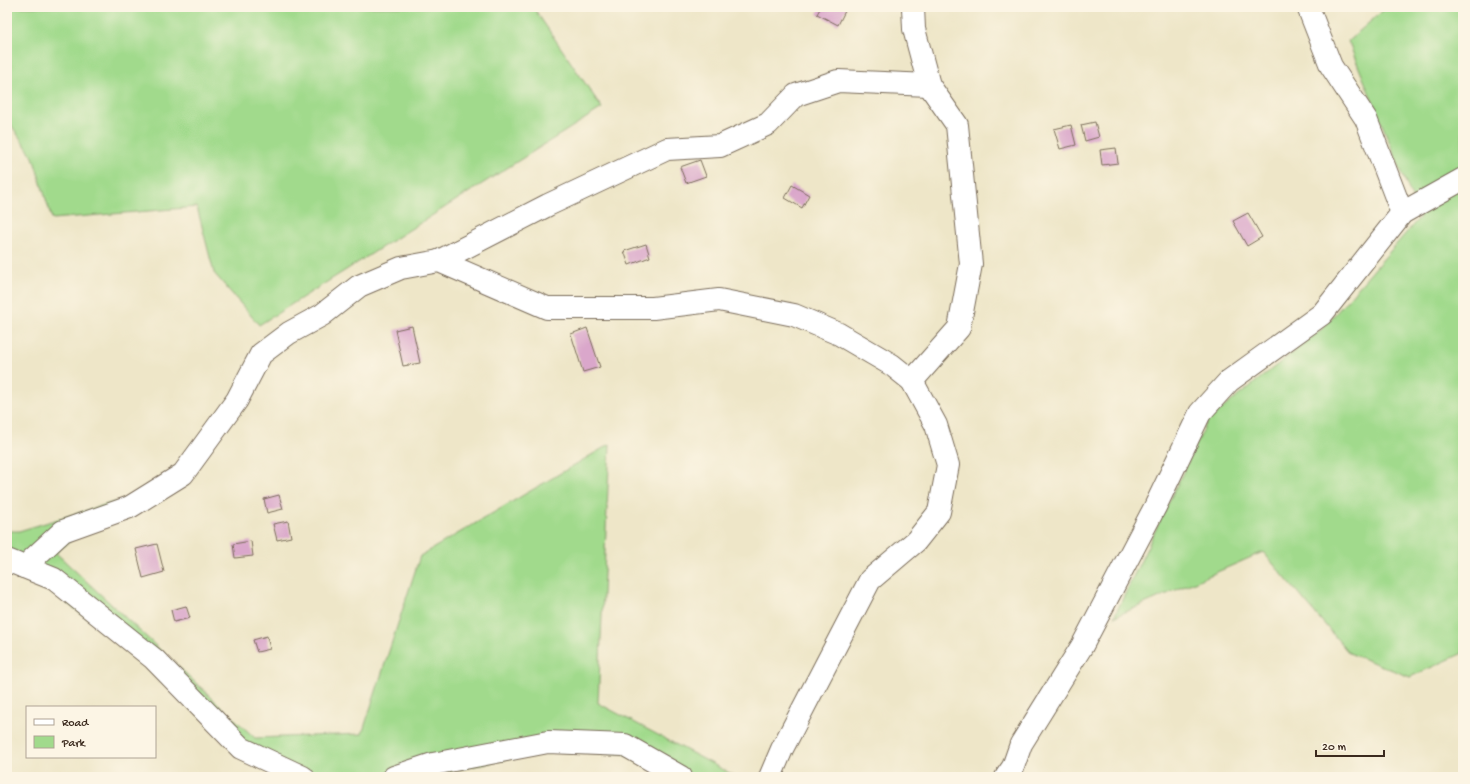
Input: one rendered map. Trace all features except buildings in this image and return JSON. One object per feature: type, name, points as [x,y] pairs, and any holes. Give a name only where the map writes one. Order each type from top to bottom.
[{"type":"street","points":[[912,381],[959,328],[971,264],[957,125],[929,85],[914,29],[913,7]]},
{"type":"street","points":[[1308,7],[1331,66],[1366,120],[1385,173],[1402,213]]},
{"type":"street","points":[[16,563],[63,531],[130,507],[183,474],[237,400],[261,354],[289,333],[322,315],[359,286],[401,268],[439,261],[548,205],[667,149],[720,146],[768,124],[796,95],[838,81],[929,85]]},
{"type":"street","points":[[1006,777],[1013,767],[1021,744],[1082,646],[1155,507],[1200,413],[1229,381],[1322,314],[1402,213],[1463,179]]},
{"type":"street","points":[[439,261],[547,308],[653,308],[719,300],[794,314],[839,334],[892,365],[912,381],[936,424],[948,465],[939,512],[916,541],[870,580],[782,749],[770,777]]},
{"type":"street","points":[[16,563],[54,579],[154,659],[241,748],[303,777]]},
{"type":"street","points":[[394,777],[433,764],[548,742],[624,745],[681,777]]},
{"type":"green space","points":[[7,7],[533,7],[602,108],[259,325],[214,273],[197,207],[52,219],[33,157],[7,119]]},
{"type":"green space","points":[[1387,7],[1463,7],[1463,653],[1410,677],[1349,653],[1263,552],[1114,617],[1208,420],[1322,329],[1420,217],[1348,41]]},
{"type":"green space","points":[[610,444],[598,703],[737,777],[664,777],[625,754],[547,751],[422,777],[288,777],[154,668],[48,589],[7,572],[7,531],[19,531],[117,501],[56,553],[255,738],[362,734],[420,556]]}]
